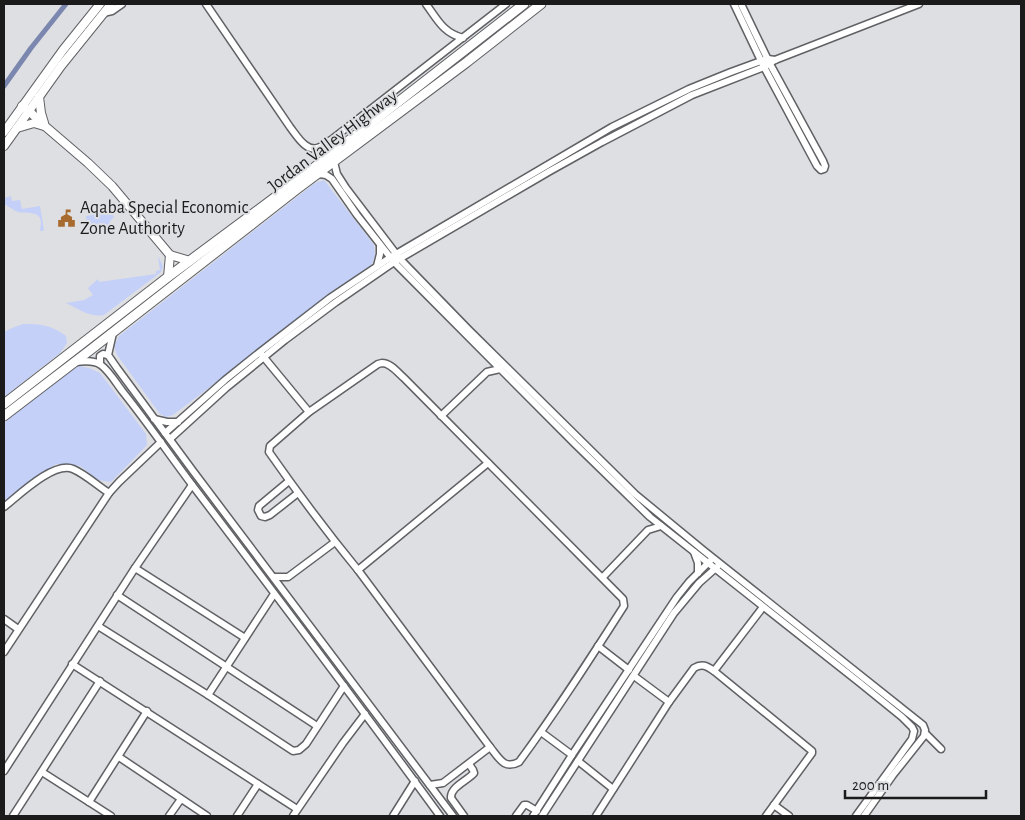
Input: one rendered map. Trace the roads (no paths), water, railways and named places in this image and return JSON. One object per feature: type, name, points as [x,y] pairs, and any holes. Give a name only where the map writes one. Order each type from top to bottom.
[{"type":"highway","name":"Jordan Valley Highway","points":[[4,404],[168,277],[295,187],[319,174],[541,4]]},
{"type":"highway","name":"Jordan Valley Highway","points":[[4,416],[114,332],[521,5]]},
{"type":"highway","points":[[87,340],[93,348]]},
{"type":"main road","points":[[4,132],[63,50],[100,4]]},
{"type":"main road","points":[[4,146],[61,66],[111,4]]},
{"type":"main road","points":[[39,98],[41,114],[46,127]]},
{"type":"main road","points":[[22,106],[112,186],[170,255],[190,261]]},
{"type":"main road","points":[[17,128],[34,123],[46,127]]},
{"type":"main road","points":[[168,277],[170,255]]},
{"type":"street","points":[[103,13],[112,11],[122,4]]},
{"type":"street","points":[[206,4],[290,127],[305,145],[311,148],[318,148],[330,140],[506,4]]},
{"type":"street","points":[[426,4],[446,30],[455,36],[463,38]]},
{"type":"street","points":[[734,4],[768,62],[823,161],[824,169],[821,170],[817,166],[768,62],[741,4]]},
{"type":"street","points":[[170,439],[262,354],[330,298],[377,266],[395,258],[602,142],[692,95],[768,62],[919,4]]},
{"type":"street","points":[[446,30],[450,48]]},
{"type":"street","points":[[334,162],[337,174],[376,229],[402,271],[650,517],[694,551],[718,566],[916,719],[923,725],[941,749]]},
{"type":"street","points":[[319,174],[326,175],[332,179],[379,243],[629,488],[710,561]]},
{"type":"street","points":[[377,266],[380,254],[379,243]]},
{"type":"street","points":[[165,433],[225,380],[384,269],[395,258]]},
{"type":"street","points":[[384,269],[402,271]]},
{"type":"street","points":[[108,355],[114,332]]},
{"type":"street","points":[[100,364],[100,356],[103,354],[108,355],[154,419],[454,816]]},
{"type":"street","points":[[262,354],[309,412]]},
{"type":"street","points":[[487,372],[488,358]]},
{"type":"street","points":[[76,362],[89,361],[100,364],[110,374],[440,816]]},
{"type":"street","points":[[386,363],[404,378],[441,416],[622,596],[624,602],[624,606],[542,732],[520,762],[512,766],[504,764],[490,748],[358,570],[289,482],[269,452],[269,448],[309,412],[378,364],[386,363]]},
{"type":"street","points":[[441,416],[487,372],[500,369]]},
{"type":"street","points":[[154,419],[178,422]]},
{"type":"street","points":[[179,430],[179,451]]},
{"type":"street","points":[[4,652],[109,493],[162,442]]},
{"type":"street","points":[[358,570],[488,463]]},
{"type":"street","points":[[4,507],[44,476],[60,468],[72,468],[109,493]]},
{"type":"street","points":[[289,482],[259,506],[258,510],[261,516],[270,515],[298,493]]},
{"type":"street","points":[[4,770],[135,568],[192,485]]},
{"type":"street","points":[[648,530],[650,517]]},
{"type":"street","points":[[603,577],[648,530],[661,526]]},
{"type":"street","points":[[274,577],[288,577],[335,542]]},
{"type":"street","points":[[694,551],[698,563],[698,573]]},
{"type":"street","points":[[539,815],[572,755],[677,597],[710,561]]},
{"type":"street","points":[[718,566],[724,575],[860,683],[912,727],[914,731],[912,739],[856,816]]},
{"type":"street","points":[[539,815],[578,760],[674,614],[698,583],[718,566]]},
{"type":"street","points":[[135,568],[245,638]]},
{"type":"street","points":[[706,576],[724,575]]},
{"type":"street","points":[[285,592],[288,577]]},
{"type":"street","points":[[208,694],[274,594]]},
{"type":"street","points":[[118,595],[317,726]]},
{"type":"street","points":[[714,671],[763,607]]},
{"type":"street","points":[[4,619],[18,629]]},
{"type":"street","points":[[98,626],[208,694],[293,751],[302,748],[344,686]]},
{"type":"street","points":[[318,651],[323,644]]},
{"type":"street","points":[[598,646],[629,670]]},
{"type":"street","points":[[72,664],[298,809]]},
{"type":"street","points":[[596,816],[669,702],[694,668],[702,665],[714,671],[812,751],[766,816]]},
{"type":"street","points":[[634,676],[669,702]]},
{"type":"street","points":[[13,816],[100,681]]},
{"type":"street","points":[[89,802],[147,711]]},
{"type":"street","points":[[293,816],[365,714]]},
{"type":"street","points":[[914,731],[925,730]]},
{"type":"street","points":[[864,816],[924,736],[925,730]]},
{"type":"street","points":[[542,732],[572,755]]},
{"type":"street","points":[[430,785],[443,783],[490,748]]},
{"type":"street","points":[[119,757],[207,816]]},
{"type":"street","points":[[578,760],[614,789]]},
{"type":"street","points":[[464,816],[450,795],[453,790],[474,773],[469,764]]},
{"type":"street","points":[[42,772],[111,816]]},
{"type":"street","points":[[393,816],[415,781]]},
{"type":"street","points":[[440,798],[443,783]]},
{"type":"street","points":[[237,816],[258,784]]},
{"type":"street","points":[[170,816],[180,799]]},
{"type":"street","points":[[516,816],[524,805],[539,815]]},
{"type":"street","points":[[774,805],[789,816]]},
{"type":"waterway","points":[[4,86],[66,4]]},
{"type":"place","name":"Aqaba Special Economic Zone Authority","points":[[66,218]]}]
